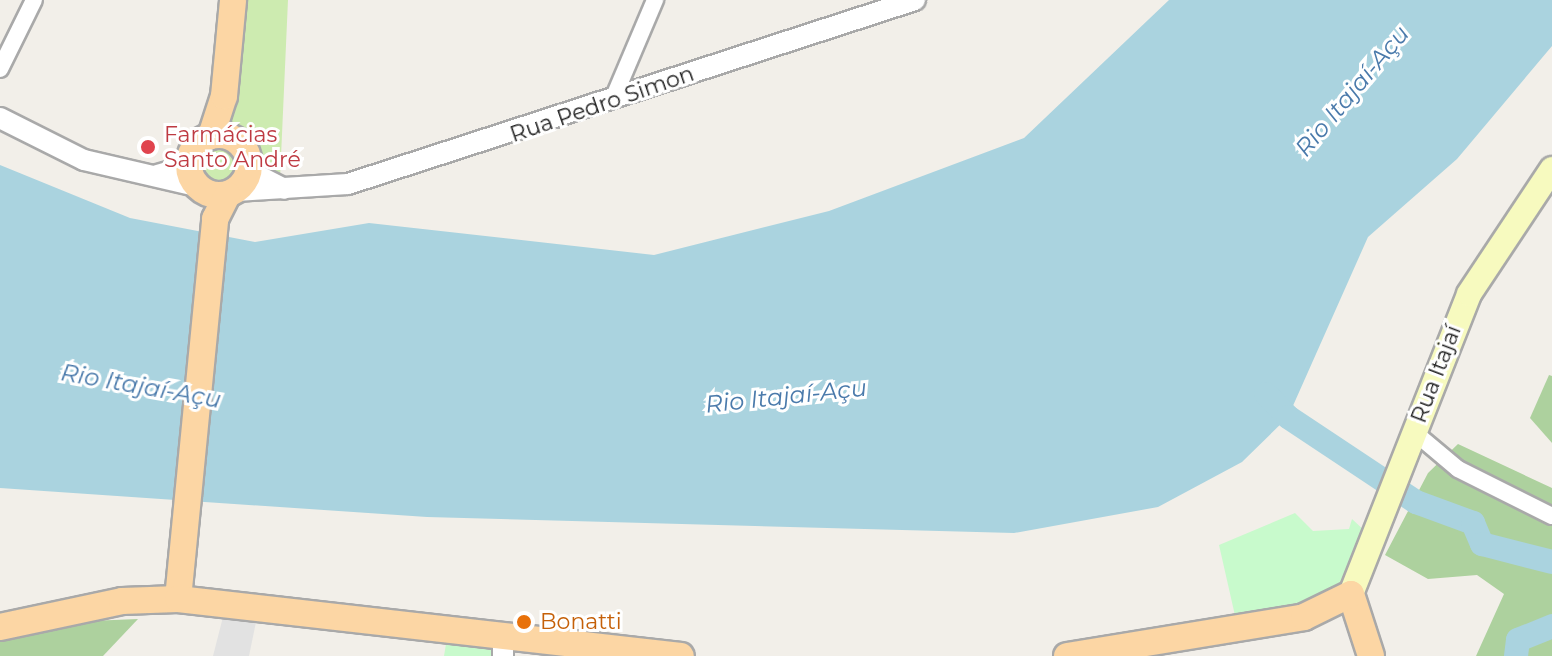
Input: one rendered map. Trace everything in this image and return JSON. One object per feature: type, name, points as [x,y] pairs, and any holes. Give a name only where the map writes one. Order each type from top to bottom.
[{"type":"main road","points":[[222,137],[233,0]]},
{"type":"main road","points":[[178,599],[217,183],[244,148],[222,137],[194,147],[217,183]]},
{"type":"main road","name":"Rua Itajaí","points":[[1344,600],[1378,536],[1412,438],[1469,294],[1552,169]]},
{"type":"main road","points":[[0,627],[122,601],[178,599],[503,648],[681,656]]},
{"type":"main road","points":[[1067,656],[1095,654],[1344,600],[1371,656]]},
{"type":"street","points":[[0,69],[34,0]]},
{"type":"street","points":[[613,99],[655,0]]},
{"type":"street","name":"Rua Pedro Simon","points":[[0,118],[84,160],[157,175],[284,189],[348,184],[915,0]]},
{"type":"street","points":[[1412,438],[1458,469],[1552,516]]},
{"type":"green space","points":[[239,0],[288,0],[280,179],[255,174],[246,138],[231,125]]},
{"type":"green space","points":[[219,147],[232,153],[238,166],[232,179],[219,185],[206,179],[200,166],[206,153]]},
{"type":"green space","points":[[1549,375],[1552,376],[1552,443],[1530,418]]},
{"type":"green space","points":[[1458,444],[1552,488],[1552,656],[1476,656],[1504,594],[1477,575],[1428,579],[1385,555],[1428,473]]},
{"type":"green space","points":[[1295,513],[1313,531],[1349,529],[1352,519],[1366,532],[1336,597],[1236,620],[1219,545]]},
{"type":"green space","points":[[138,619],[103,656],[0,656],[0,633],[40,623]]},
{"type":"green space","points":[[446,644],[498,647],[497,656],[444,656]]},
{"type":"shaded area","points":[[224,613],[257,617],[249,656],[213,656]]},
{"type":"water","name":"Rio Itajaí-Açu","points":[[1169,0],[1552,0],[1552,46],[1457,159],[1368,237],[1288,417],[1242,462],[1158,507],[1014,533],[427,517],[0,488],[0,165],[130,218],[255,242],[369,223],[654,255],[829,211],[1024,138]]},
{"type":"waterway","points":[[1266,394],[1288,417],[1416,502],[1473,523],[1482,544],[1552,562]]},
{"type":"waterway","points":[[1516,656],[1518,640],[1552,626]]},
{"type":"place","name":"Farmácias Santo André","points":[[148,147]]},
{"type":"place","name":"Bonatti","points":[[524,622]]}]
